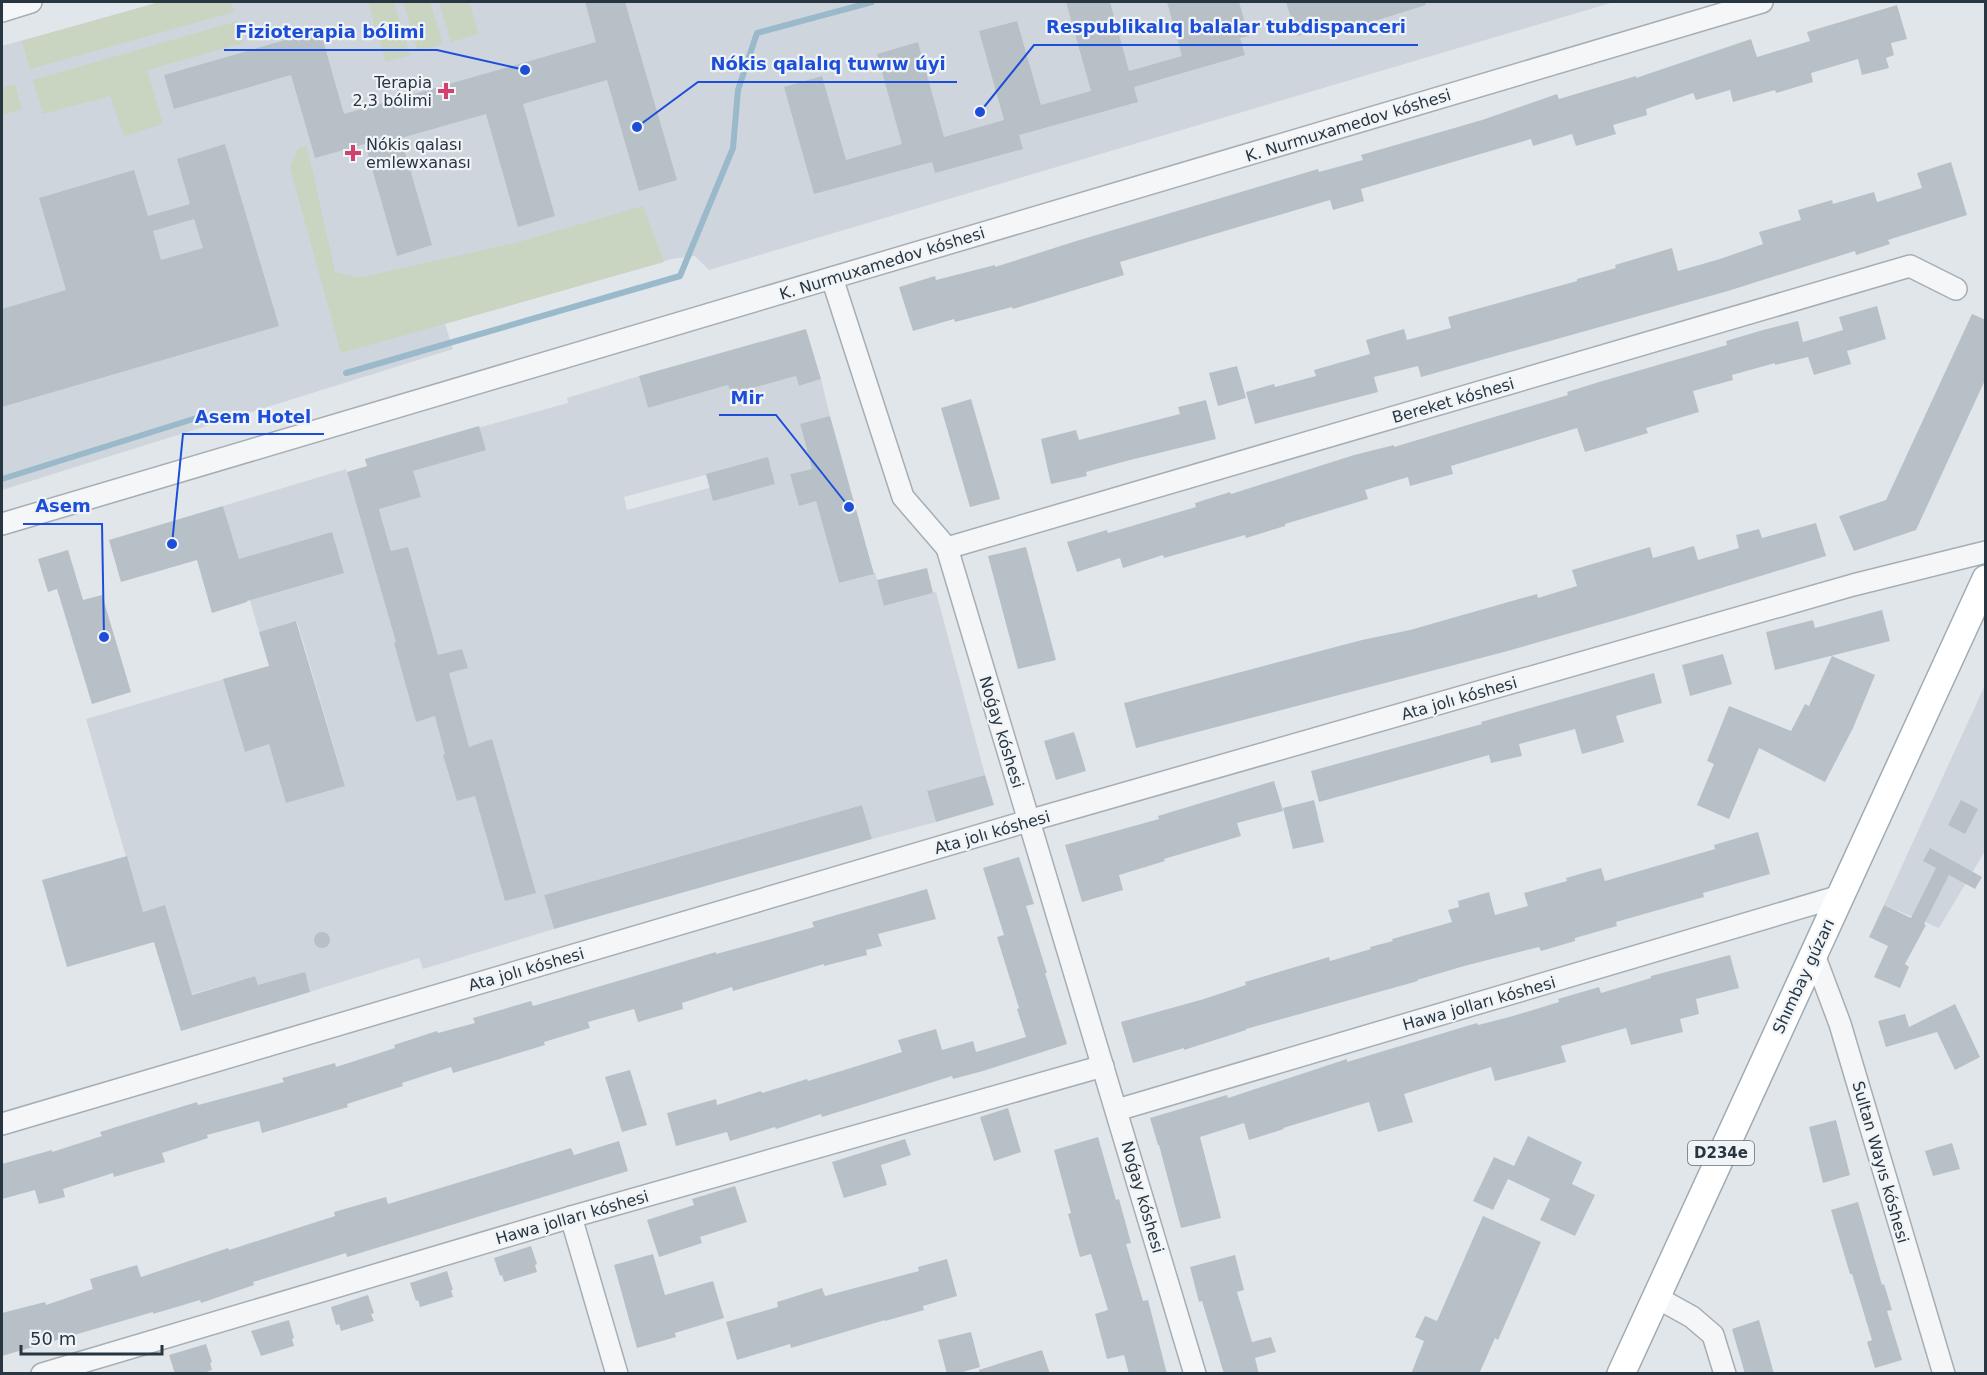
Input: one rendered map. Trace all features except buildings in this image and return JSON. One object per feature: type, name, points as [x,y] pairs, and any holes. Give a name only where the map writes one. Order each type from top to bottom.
[{"type":"main road","name":"Shımbay gúzarı","points":[[1621,1374],[1986,579]]},
{"type":"street","points":[[2,11],[31,2]]},
{"type":"street","name":"K. Nurmuxamedov kóshesi","points":[[2,524],[1762,2]]},
{"type":"street","name":"Bereket kóshesi","points":[[947,548],[1910,266],[1956,289]]},
{"type":"street","name":"Noǵay kóshesi","points":[[832,278],[903,497],[947,548],[1195,1374]]},
{"type":"street","name":"Ata jolı kóshesi","points":[[2,1124],[1028,821],[1830,592],[1986,552]]},
{"type":"street","name":"Hawa jolları kóshesi","points":[[1117,1110],[1840,896]]},
{"type":"street","name":"Sultan Wayıs kóshesi","points":[[1813,952],[1840,1024],[1944,1374]]},
{"type":"street","name":"Hawa jolları kóshesi","points":[[42,1374],[571,1217],[1103,1066]]},
{"type":"street","points":[[571,1217],[617,1374]]},
{"type":"street","points":[[1656,1297],[1692,1317],[1713,1335],[1725,1374]]},
{"type":"shaded area","name":"Nókis qalası emlewxanası","points":[[160,2],[1614,2],[709,270],[695,256],[672,259],[445,324],[453,349],[2,490],[2,46]]},
{"type":"shaded area","points":[[639,376],[648,408],[728,385],[731,394],[796,376],[799,386],[821,379],[830,416],[800,425],[812,469],[790,474],[816,501],[839,583],[875,573],[885,606],[936,592],[985,775],[927,791],[936,822],[872,839],[862,805],[544,895],[554,929],[423,969],[419,958],[264,1006],[255,976],[172,1000],[154,942],[151,943],[86,719],[269,666],[307,797],[345,785],[297,621],[259,632],[223,506],[346,469],[371,555],[391,550],[365,459],[568,403],[567,398]],"holes":[[[768,458],[772,471],[627,510],[624,497]],[[394,643],[432,717],[416,721]]]},
{"type":"shaded area","points":[[1985,685],[1985,851],[1939,928],[1884,905]]},
{"type":"green space","points":[[160,2],[231,2],[234,12],[30,69],[22,41]]},
{"type":"green space","points":[[368,2],[394,2],[410,55],[386,62]]},
{"type":"green space","points":[[403,2],[430,2],[443,44],[418,52]]},
{"type":"green space","points":[[439,2],[469,2],[479,34],[451,42]]},
{"type":"green space","points":[[238,21],[243,43],[147,70],[163,124],[124,136],[110,96],[43,114],[33,80]]},
{"type":"green space","points":[[15,84],[22,109],[2,115],[2,88]]},
{"type":"green space","points":[[307,146],[335,272],[358,278],[515,243],[643,206],[664,262],[341,353],[290,168],[298,148]]},
{"type":"waterway","points":[[346,373],[680,276],[733,148],[738,90],[757,33],[872,2]]},
{"type":"waterway","points":[[2,479],[203,416]]},
{"type":"place","name":"Fizioterapia bólimi","points":[[525,70]]},
{"type":"place","name":"Terapia 2,3 bólimi","points":[[446,91]]},
{"type":"place","name":"Respublikalıq balalar tubdispanceri","points":[[980,112]]},
{"type":"place","name":"Nókis qalalıq tuwıw úyi","points":[[637,127]]},
{"type":"place","name":"Nókis qalası emlewxanası","points":[[353,153]]},
{"type":"place","name":"Mir","points":[[849,507]]},
{"type":"place","name":"Asem Hotel","points":[[172,544]]},
{"type":"place","name":"Asem","points":[[104,637]]}]
